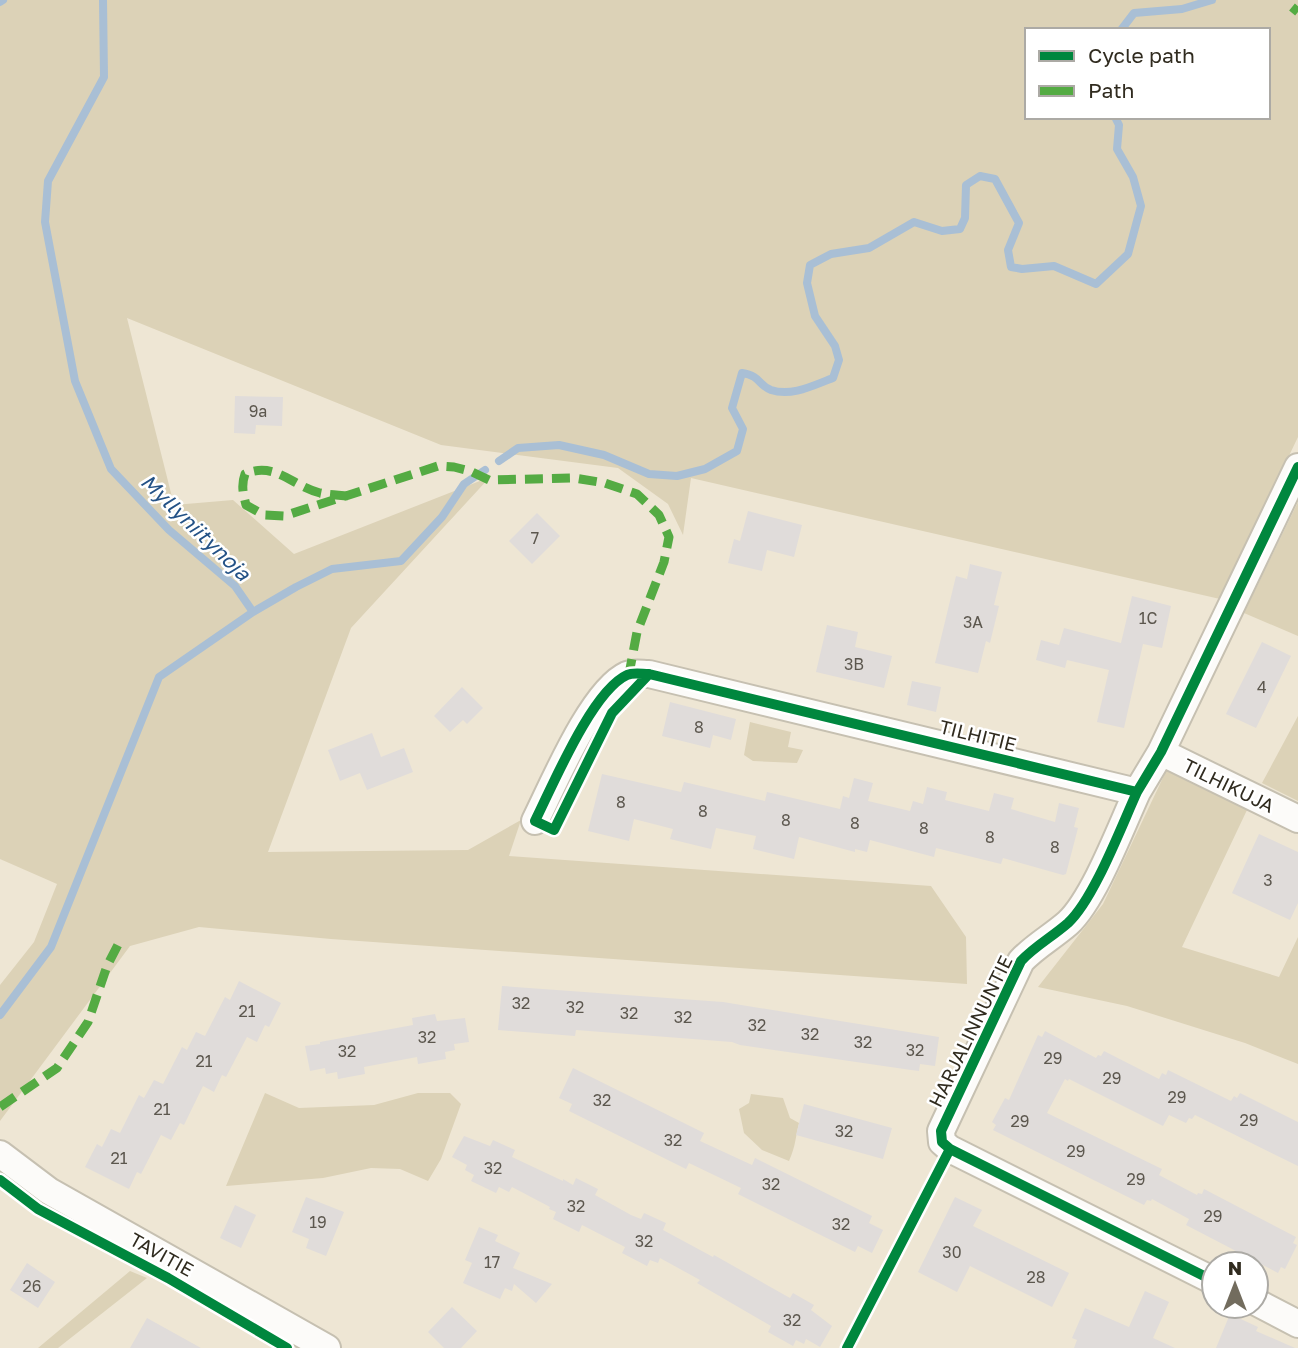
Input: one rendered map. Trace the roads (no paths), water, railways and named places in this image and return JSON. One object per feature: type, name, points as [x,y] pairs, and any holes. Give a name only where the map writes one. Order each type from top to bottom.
[{"type":"street","points":[[1138,792],[1161,752],[1298,467]]},
{"type":"street","name":"TILHITIE","points":[[536,821],[580,730],[613,684],[629,674],[661,677],[1138,792]]},
{"type":"street","name":"TILHIKUJA","points":[[1161,752],[1298,819]]},
{"type":"street","name":"HARJALINNUNTIE","points":[[1138,792],[1086,900],[1068,923],[1032,948],[1021,961],[941,1131],[942,1142],[950,1149],[1200,1274]]},
{"type":"street","name":"TAVITIE","points":[[0,1154],[49,1191],[327,1348]]},
{"type":"street","points":[[1270,1309],[1298,1324]]},
{"type":"waterway","name":"Myllyniitynoja","points":[[103,0],[104,77],[48,181],[45,222],[75,381],[111,469],[169,530],[235,586],[253,612]]},
{"type":"waterway","name":"Myllyniitynoja","points":[[1123,28],[1134,13],[1182,9],[1212,0]]},
{"type":"waterway","name":"Myllyniitynoja","points":[[499,461],[518,448],[559,445],[604,455],[649,474],[677,476],[705,469],[737,451],[743,429],[732,408],[742,373],[753,376],[767,388],[779,392],[803,389],[833,378],[839,360],[835,346],[815,316],[807,283],[810,265],[831,254],[869,248],[914,222],[942,231],[960,229],[965,218],[966,185],[980,176],[995,179],[1019,223],[1008,250],[1011,267],[1022,269],[1054,266],[1096,284],[1128,254],[1141,206],[1133,177],[1117,149],[1119,125],[1116,119]]},
{"type":"waterway","points":[[0,1015],[51,947],[159,677],[253,612],[332,569],[401,561],[442,517],[464,484],[485,470]]}]
